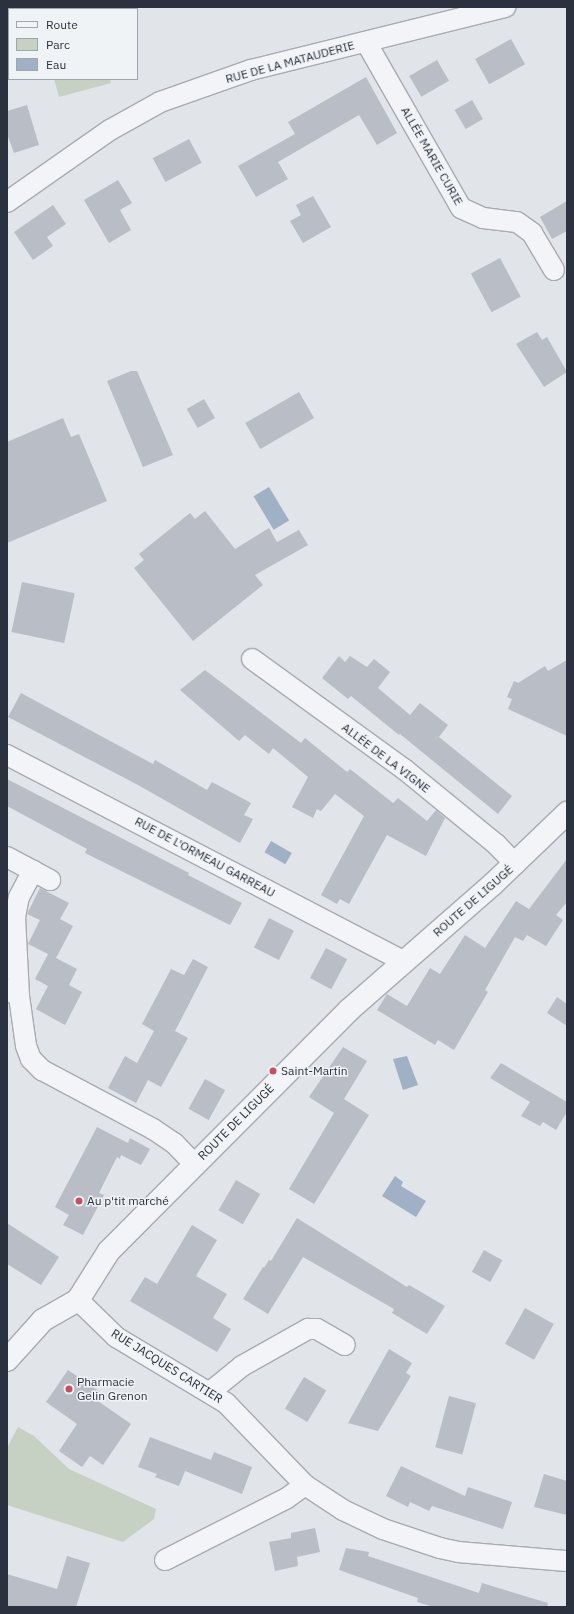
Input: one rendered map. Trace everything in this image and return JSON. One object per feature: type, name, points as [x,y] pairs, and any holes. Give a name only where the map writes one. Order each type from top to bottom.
[{"type":"street","name":"RUE DE LA MATAUDERIE","points":[[7,202],[110,130],[160,102],[250,70],[505,7]]},
{"type":"street","name":"ALLÉE MARIE CURIE","points":[[366,42],[461,208],[483,218],[517,222],[532,233],[554,270]]},
{"type":"street","name":"ALLÉE DE LA VIGNE","points":[[252,659],[404,769],[496,844],[515,864]]},
{"type":"street","name":"RUE DE L'ORMEAU GARREAU","points":[[7,754],[402,961]]},
{"type":"street","name":"ROUTE DE LIGUGÉ","points":[[7,1360],[43,1320],[78,1300],[109,1251],[349,1010],[402,961],[515,864],[567,813]]},
{"type":"street","points":[[7,857],[50,880]]},
{"type":"street","points":[[33,871],[19,897],[15,917],[13,993],[26,1046],[31,1059],[42,1070],[153,1129],[174,1144],[194,1164]]},
{"type":"street","name":"RUE JACQUES CARTIER","points":[[78,1300],[116,1337],[210,1392],[226,1403],[305,1485],[343,1510],[383,1529],[426,1544],[459,1552],[567,1562]]},
{"type":"street","points":[[210,1392],[242,1366],[308,1329],[317,1329],[345,1345]]},
{"type":"street","points":[[165,1560],[287,1498],[305,1485]]},
{"type":"green space","points":[[35,7],[90,7],[90,8]]},
{"type":"green space","points":[[54,80],[110,80],[111,83],[59,97]]},
{"type":"green space","points":[[18,1427],[34,1436],[69,1469],[156,1509],[154,1519],[123,1542],[7,1505],[7,1448]]},
{"type":"water","points":[[269,487],[289,520],[274,530],[254,496]]},
{"type":"water","points":[[271,841],[292,853],[285,864],[264,852]]},
{"type":"water","points":[[407,1056],[418,1085],[403,1090],[393,1059]]},
{"type":"water","points":[[395,1176],[403,1182],[401,1186],[426,1201],[416,1217],[382,1196]]},
{"type":"building","points":[[511,39],[525,64],[489,84],[475,59]]},
{"type":"building","points":[[437,60],[449,81],[421,97],[409,76]]},
{"type":"building","points":[[366,77],[397,133],[377,145],[359,115],[278,162],[288,179],[256,197],[238,166],[295,134],[288,122]]},
{"type":"building","points":[[472,100],[483,119],[466,129],[455,110]]},
{"type":"building","points":[[27,105],[39,145],[14,153],[7,134],[7,111]]},
{"type":"building","points":[[189,139],[202,163],[165,182],[153,158]]},
{"type":"building","points":[[118,180],[132,203],[120,210],[131,230],[109,243],[84,200]]},
{"type":"building","points":[[313,196],[331,227],[303,243],[290,221],[301,215],[296,205]]},
{"type":"building","points":[[567,201],[567,231],[552,239],[540,217]]},
{"type":"building","points":[[53,205],[66,224],[47,237],[53,246],[33,260],[14,232]]},
{"type":"building","points":[[500,258],[521,297],[492,312],[471,273]]},
{"type":"building","points":[[537,332],[542,340],[547,337],[567,372],[544,387],[516,344]]},
{"type":"building","points":[[131,371],[137,371],[173,455],[143,467],[107,381]]},
{"type":"building","points":[[299,392],[314,418],[260,449],[245,423]]},
{"type":"building","points":[[204,399],[215,418],[198,428],[187,409]]},
{"type":"building","points":[[63,418],[71,437],[79,434],[107,501],[7,543],[7,442]]},
{"type":"building","points":[[205,511],[235,549],[269,528],[277,542],[299,530],[308,545],[255,575],[263,585],[193,641],[134,568],[144,560],[139,554],[190,513],[195,519]]},
{"type":"building","points":[[22,582],[75,593],[64,643],[11,632]]},
{"type":"building","points":[[339,656],[345,662],[350,656],[367,667],[374,659],[390,672],[378,688],[410,715],[420,703],[448,725],[439,737],[512,796],[498,814],[351,696],[348,699],[322,678]]},
{"type":"building","points":[[567,660],[567,736],[508,709],[512,699],[507,697],[514,681],[518,683],[545,666],[548,671]]},
{"type":"building","points":[[205,670],[301,743],[305,738],[347,772],[350,769],[393,803],[398,798],[427,821],[436,810],[445,818],[426,856],[387,835],[349,904],[340,899],[337,904],[321,895],[364,816],[335,794],[321,811],[317,809],[313,818],[292,807],[308,777],[273,748],[269,754],[245,735],[239,741],[180,690]]},
{"type":"building","points":[[21,693],[153,764],[155,760],[207,790],[212,782],[251,803],[244,815],[253,819],[240,843],[138,785],[8,717]]},
{"type":"building","points":[[7,779],[189,873],[188,875],[242,903],[230,925],[85,853],[87,849],[7,806]]},
{"type":"building","points":[[567,859],[567,902],[556,915],[563,920],[546,946],[527,935],[523,941],[515,937],[485,990],[488,992],[454,1050],[438,1040],[435,1045],[377,1010],[387,994],[407,1006],[430,968],[440,974],[465,935],[485,948],[516,901],[529,909]]},
{"type":"building","points":[[40,888],[69,903],[60,919],[73,926],[56,958],[77,969],[69,985],[82,992],[65,1025],[36,1009],[48,986],[35,979],[48,954],[28,944],[40,920],[27,914]]},
{"type":"building","points":[[269,918],[294,931],[279,960],[254,947]]},
{"type":"building","points":[[326,948],[347,959],[331,989],[310,978]]},
{"type":"building","points":[[193,959],[208,967],[175,1031],[188,1038],[161,1087],[148,1080],[136,1103],[108,1088],[125,1056],[137,1063],[154,1031],[142,1024],[171,969],[184,975]]},
{"type":"building","points":[[557,997],[567,1004],[567,1026],[547,1013]]},
{"type":"building","points":[[343,1047],[367,1061],[344,1099],[369,1115],[314,1204],[289,1189],[334,1113],[309,1097]]},
{"type":"building","points":[[501,1063],[567,1102],[567,1112],[556,1130],[543,1122],[540,1126],[521,1116],[530,1102],[490,1078]]},
{"type":"building","points":[[205,1079],[225,1090],[209,1120],[189,1109]]},
{"type":"building","points":[[97,1127],[128,1143],[130,1138],[150,1149],[141,1165],[121,1155],[120,1159],[117,1157],[99,1193],[104,1195],[83,1235],[63,1225],[69,1215],[55,1207]]},
{"type":"building","points":[[236,1180],[260,1194],[243,1224],[219,1210]]},
{"type":"building","points":[[297,1218],[407,1287],[409,1285],[445,1306],[427,1334],[392,1313],[394,1309],[303,1257],[268,1314],[243,1299],[263,1267],[264,1268],[269,1260],[271,1261]]},
{"type":"building","points":[[7,1223],[59,1257],[41,1285],[7,1264]]},
{"type":"building","points":[[192,1225],[217,1240],[196,1276],[227,1294],[213,1318],[231,1329],[217,1352],[130,1301],[145,1277],[157,1284]]},
{"type":"building","points":[[484,1250],[502,1260],[490,1282],[472,1272]]},
{"type":"building","points":[[525,1308],[554,1324],[534,1360],[505,1344]]},
{"type":"building","points":[[389,1349],[412,1363],[406,1373],[411,1376],[378,1431],[348,1423]]},
{"type":"building","points":[[68,1370],[100,1392],[95,1399],[131,1424],[103,1465],[90,1456],[82,1467],[59,1451],[77,1424],[46,1402]]},
{"type":"building","points":[[304,1377],[326,1390],[307,1422],[285,1409]]},
{"type":"building","points":[[449,1396],[476,1403],[462,1454],[435,1447]]},
{"type":"building","points":[[150,1437],[211,1460],[214,1452],[252,1467],[242,1494],[185,1471],[179,1486],[155,1477],[157,1474],[138,1467]]},
{"type":"building","points":[[401,1466],[465,1496],[468,1487],[512,1502],[503,1529],[432,1506],[429,1511],[410,1502],[408,1507],[386,1496]]},
{"type":"building","points":[[544,1474],[567,1481],[567,1515],[534,1507]]},
{"type":"building","points":[[315,1528],[320,1552],[297,1557],[298,1566],[275,1571],[269,1542],[291,1538],[291,1533]]},
{"type":"building","points":[[346,1548],[369,1552],[368,1556],[479,1593],[482,1583],[548,1603],[547,1607],[434,1607],[417,1602],[418,1598],[339,1570]]},
{"type":"building","points":[[67,1556],[90,1563],[76,1607],[7,1607],[7,1574],[57,1589]]},
{"type":"place","name":"Saint-Martin","points":[[273,1071]]},
{"type":"place","name":"Au p'tit marché","points":[[79,1201]]},
{"type":"place","name":"Pharmacie Gelin Grenon","points":[[69,1389]]}]
